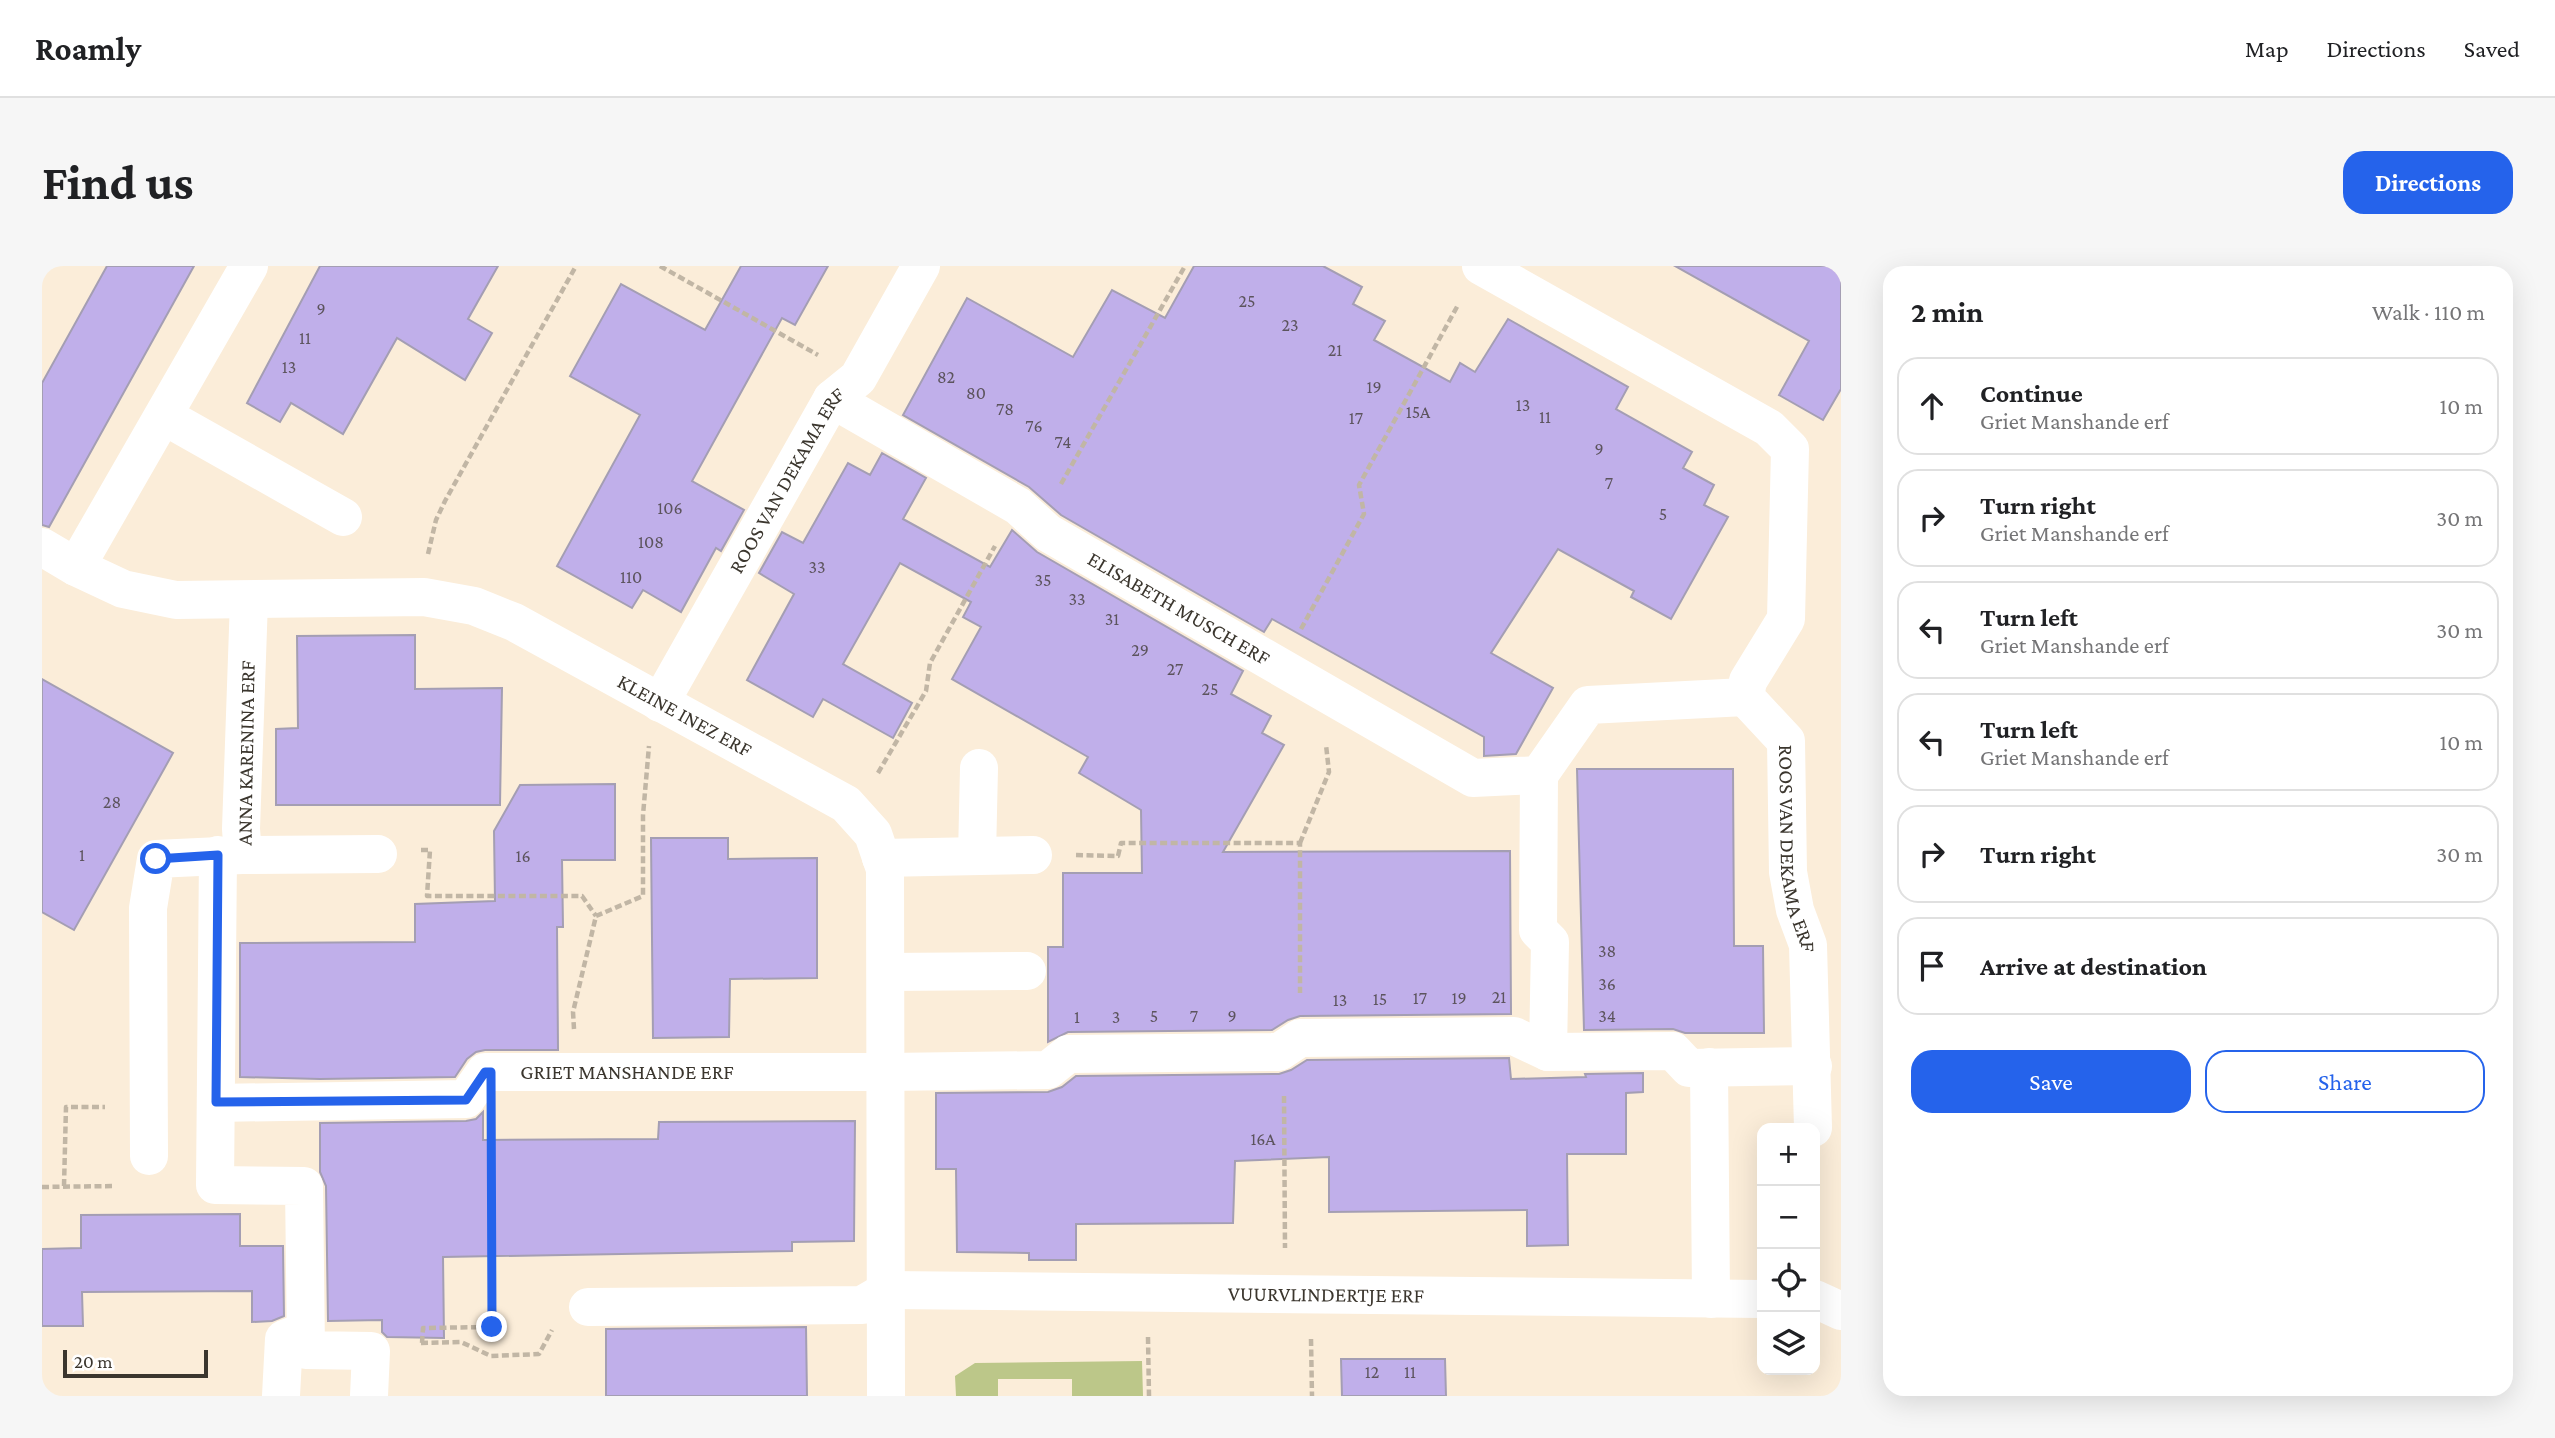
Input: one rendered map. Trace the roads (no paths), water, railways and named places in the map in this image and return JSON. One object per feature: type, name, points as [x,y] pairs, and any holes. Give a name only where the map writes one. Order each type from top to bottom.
[{"type":"street","points":[[76,567],[248,266]]},
{"type":"street","name":"ROOS VAN DEKAMA ERF","points":[[660,703],[845,388],[921,266]]},
{"type":"street","points":[[1481,266],[1769,428],[1790,449],[1786,619],[1748,681],[1745,697],[1588,705],[1539,775],[1538,930],[1550,942],[1548,1052]]},
{"type":"street","name":"ELISABETH MUSCH ERF","points":[[845,388],[1028,515],[1048,533],[1473,778],[1539,775]]},
{"type":"street","points":[[164,416],[343,517]]},
{"type":"street","name":"KLEINE INEZ ERF","points":[[42,547],[76,567],[123,589],[176,600],[424,597],[474,606],[514,622],[846,804],[854,812],[873,834],[884,869],[888,1290],[886,1396]]},
{"type":"street","name":"ANNA KARENINA ERF","points":[[249,600],[241,828],[230,855],[393,853]]},
{"type":"street","name":"ROOS VAN DEKAMA ERF","points":[[1745,697],[1786,741],[1788,873],[1794,910],[1808,946],[1813,1123]]},
{"type":"street","points":[[978,856],[979,768]]},
{"type":"street","points":[[149,1156],[148,908],[156,859],[230,855],[216,1102],[215,1185],[304,1186],[306,1350],[371,1351],[369,1396]]},
{"type":"street","points":[[881,858],[1033,855]]},
{"type":"street","points":[[886,972],[1027,971]]},
{"type":"street","points":[[887,1072],[1048,1070],[1068,1054],[1279,1052],[1292,1044],[1514,1036],[1548,1052],[1673,1051],[1689,1068],[1813,1066]]},
{"type":"street","points":[[1709,1067],[1711,1298]]},
{"type":"street","name":"GRIET MANSHANDE ERF","points":[[216,1102],[466,1100],[485,1072],[887,1072]]},
{"type":"street","points":[[588,1307],[862,1305],[888,1290]]},
{"type":"street","name":"VUURVLINDERTJE ERF","points":[[888,1290],[1757,1298]]},
{"type":"street","points":[[1820,1301],[1841,1311]]},
{"type":"street","points":[[281,1396],[284,1339],[305,1331]]}]
